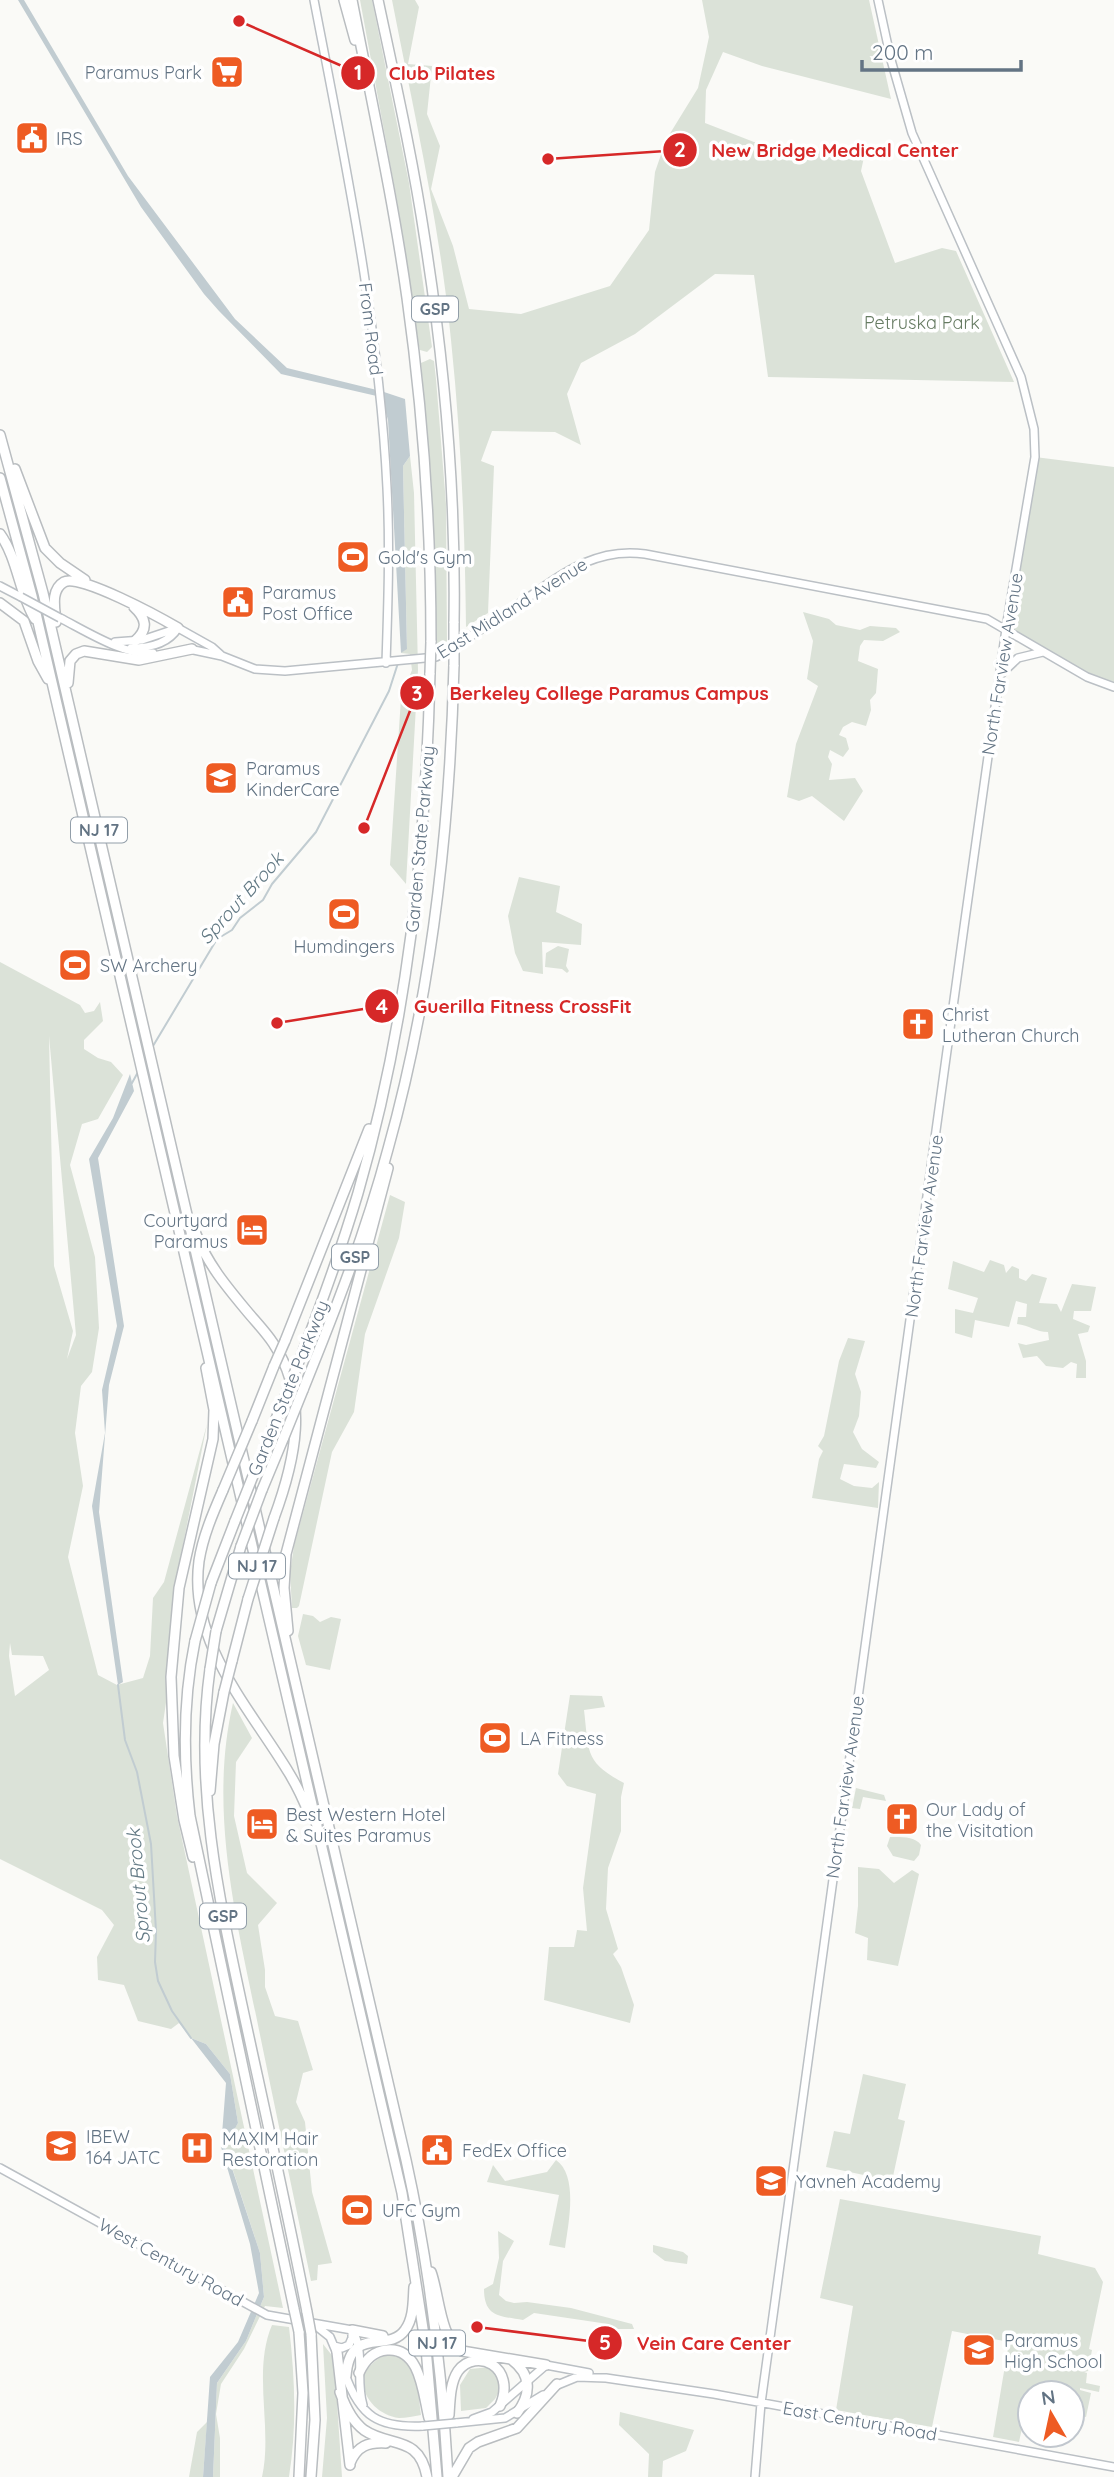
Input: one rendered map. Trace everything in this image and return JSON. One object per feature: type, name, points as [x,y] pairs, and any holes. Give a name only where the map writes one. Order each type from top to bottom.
[{"type":"highway","points":[[344,0],[366,71]]},
{"type":"highway","name":"Garden State Parkway","points":[[299,2477],[303,2406],[299,2332],[190,1816],[185,1758],[186,1700],[195,1640],[211,1583],[296,1369],[349,1221],[386,1082],[404,987],[419,875],[430,673],[430,560],[425,474],[414,358],[398,243],[352,0]]},
{"type":"highway","name":"Garden State Parkway","points":[[311,2477],[315,2401],[312,2334],[223,1915],[208,1821],[204,1734],[216,1631],[241,1546],[357,1250],[396,1120],[415,1035],[438,892],[446,815],[454,665],[450,471],[437,326],[419,201],[378,0]]},
{"type":"highway","points":[[0,437],[46,548],[60,563],[95,587],[178,628]]},
{"type":"highway","name":"NJ 17","points":[[0,437],[34,554],[61,667],[401,2137],[424,2250],[439,2360],[450,2477]]},
{"type":"highway","name":"NJ 17","points":[[0,478],[23,557],[54,688],[395,2163],[425,2339],[437,2477]]},
{"type":"highway","points":[[0,534],[17,572],[28,608],[38,626]]},
{"type":"highway","points":[[61,667],[54,603],[57,588],[69,580],[95,587]]},
{"type":"highway","points":[[0,603],[24,621],[38,661],[54,688]]},
{"type":"highway","points":[[133,606],[145,623],[142,634],[135,641]]},
{"type":"highway","points":[[68,702],[68,665],[80,652],[147,660],[192,649]]},
{"type":"highway","points":[[318,1832],[289,1772],[218,1660],[202,1618],[198,1598],[199,1563],[207,1529],[352,1178],[386,1082]]},
{"type":"highway","points":[[292,1667],[284,1588],[286,1554],[371,1241],[388,1172],[396,1120]]},
{"type":"highway","points":[[184,1200],[211,1266],[272,1343],[288,1374],[294,1406],[295,1444],[290,1474],[248,1600],[224,1692],[214,1744],[208,1821]]},
{"type":"highway","points":[[194,1296],[214,1424],[210,1455],[177,1602],[171,1701],[174,1756],[183,1811],[190,1846],[206,1892]]},
{"type":"highway","points":[[424,2250],[452,2344],[462,2351],[546,2365]]},
{"type":"highway","points":[[346,2376],[349,2357],[359,2346],[403,2333],[410,2321],[414,2264]]},
{"type":"highway","points":[[352,2330],[392,2338]]},
{"type":"highway","points":[[336,2349],[350,2465],[356,2452],[368,2443],[405,2445]]},
{"type":"highway","points":[[359,2374],[370,2357],[382,2350],[396,2350],[407,2356],[415,2365],[434,2435]]},
{"type":"highway","points":[[510,2359],[522,2369],[527,2382],[526,2398],[517,2413]]},
{"type":"highway","points":[[446,2437],[453,2382],[460,2368],[467,2363],[485,2362],[500,2371],[506,2386],[500,2406]]},
{"type":"highway","points":[[450,2477],[469,2448],[517,2428],[557,2385]]},
{"type":"highway","points":[[340,2392],[352,2417],[364,2430],[405,2445],[421,2459],[427,2477]]},
{"type":"street","name":"From Road","points":[[314,0],[359,235],[378,383],[388,509],[390,662]]},
{"type":"street","name":"North Farview Avenue","points":[[755,2477],[761,2403],[1006,628],[1034,469],[1035,443],[1031,412],[1021,377],[912,133],[891,60],[878,0]]},
{"type":"street","name":"East Midland Avenue","points":[[0,586],[60,618],[126,648],[147,654],[177,648],[192,649],[267,670],[408,661],[442,655],[583,562],[603,555],[628,552],[977,616],[1006,628],[1087,677],[1114,687]]},
{"type":"street","name":"East Midland Avenue","points":[[110,642],[135,641],[178,628],[212,647],[222,656]]},
{"type":"street","name":"East Midland Avenue","points":[[126,648],[158,644],[168,640],[178,628]]},
{"type":"street","points":[[1000,676],[1018,658],[1044,651]]},
{"type":"street","name":"West Century Road","points":[[0,2168],[267,2315],[352,2330]]},
{"type":"street","points":[[311,2323],[324,2331],[336,2349],[353,2396],[364,2409]]},
{"type":"street","points":[[336,2349],[349,2345],[352,2330]]},
{"type":"street","points":[[352,2330],[359,2346],[358,2390],[364,2409]]},
{"type":"street","name":"East Century Road","points":[[456,2423],[484,2416],[500,2406],[546,2365],[606,2378],[761,2403],[1114,2467]]},
{"type":"street","name":"East Century Road","points":[[364,2409],[384,2423],[424,2426],[500,2420],[517,2413],[557,2385],[577,2376],[606,2378]]},
{"type":"green space","points":[[360,0],[372,0],[409,183],[432,347],[427,352],[420,350],[419,346],[397,201]]},
{"type":"green space","name":"Petruska Park","points":[[392,0],[415,0],[419,7],[408,64],[432,66],[427,114],[440,146],[431,189],[453,246],[469,309],[521,314],[610,286],[649,230],[655,172],[666,140],[698,88],[709,37],[702,0],[869,0],[891,99],[762,66],[723,52],[706,90],[705,123],[754,142],[864,157],[861,171],[895,263],[942,248],[956,251],[1014,382],[768,377],[754,275],[715,274],[635,334],[581,363],[567,394],[581,445],[555,432],[492,431],[481,461],[494,466],[488,613],[466,627],[460,448],[446,297],[426,170]]},
{"type":"green space","points":[[430,359],[434,361],[436,379],[446,504],[447,643],[437,648],[431,476],[421,363]]},
{"type":"green space","points":[[410,456],[414,493],[418,670],[406,884],[390,865],[401,698],[412,670],[410,654],[401,653],[407,648],[403,466]]},
{"type":"green space","points":[[1035,457],[1114,467],[1114,687],[1098,682],[1006,628]]},
{"type":"green space","points":[[803,612],[829,619],[836,625],[860,630],[870,626],[896,628],[900,632],[883,641],[864,640],[860,646],[858,661],[878,669],[876,693],[870,700],[871,710],[866,726],[852,722],[843,727],[839,735],[846,738],[849,749],[843,757],[830,750],[828,757],[832,764],[829,780],[855,778],[863,791],[844,821],[812,796],[799,801],[787,797],[796,744],[818,686],[807,679],[813,641]]},
{"type":"green space","points":[[519,877],[560,886],[556,912],[582,924],[581,945],[542,942],[543,974],[523,971],[515,953],[508,916]]},
{"type":"green space","points":[[558,946],[569,949],[567,973],[562,969],[545,967],[546,953]]},
{"type":"green space","points":[[0,962],[80,1005],[85,1013],[94,1011],[100,1002],[103,1021],[84,1040],[84,1049],[111,1062],[123,1075],[98,1119],[82,1124],[70,1165],[95,1257],[99,1328],[92,1372],[81,1386],[75,1433],[83,1486],[68,1557],[98,1675],[117,1685],[143,1678],[150,1656],[153,1598],[164,1582],[207,1424],[174,1590],[163,1723],[177,1816],[283,2308],[265,2306],[244,2349],[221,2384],[216,2414],[220,2438],[220,2477],[213,2477],[217,2383],[246,2341],[264,2297],[260,2253],[225,2146],[238,2123],[230,2074],[206,2044],[191,2038],[179,2023],[171,2029],[138,2021],[124,1985],[98,1980],[97,1957],[114,1925],[102,1910],[0,1859]],"holes":[[[49,1036],[76,1335],[67,1359],[73,1331],[54,1266]],[[10,1643],[12,1655],[43,1656],[49,1670],[15,1696],[9,1656]]]},
{"type":"green space","points":[[390,1195],[405,1202],[399,1238],[365,1334],[354,1412],[332,1452],[299,1606],[292,1608],[290,1573],[294,1546]]},
{"type":"green space","points":[[990,1260],[1004,1265],[1006,1273],[1012,1266],[1019,1269],[1019,1278],[1026,1281],[1032,1274],[1047,1278],[1039,1303],[1057,1304],[1061,1312],[1072,1284],[1096,1287],[1091,1311],[1074,1311],[1073,1319],[1090,1326],[1088,1332],[1078,1334],[1086,1361],[1086,1378],[1076,1378],[1077,1364],[1071,1362],[1063,1368],[1046,1366],[1037,1356],[1023,1358],[1018,1343],[1026,1345],[1049,1340],[1048,1332],[1017,1324],[1018,1317],[1026,1317],[1027,1304],[1016,1301],[1009,1327],[975,1320],[972,1338],[955,1333],[955,1309],[973,1313],[978,1298],[948,1289],[953,1261],[984,1272]]},
{"type":"green space","points":[[848,1338],[865,1341],[855,1374],[861,1392],[859,1416],[853,1432],[862,1449],[879,1462],[876,1468],[844,1464],[840,1479],[854,1486],[872,1488],[879,1482],[878,1508],[812,1498],[823,1451],[818,1446],[824,1436],[839,1361]]},
{"type":"green space","points":[[303,1614],[313,1616],[320,1622],[331,1617],[341,1619],[330,1670],[306,1665],[298,1636]]},
{"type":"green space","points":[[570,1695],[602,1696],[605,1707],[584,1710],[588,1746],[602,1769],[624,1783],[621,1797],[621,1831],[608,1868],[606,1909],[618,1949],[613,1954],[621,1967],[634,2005],[630,2023],[544,2000],[549,1947],[574,1947],[577,1930],[587,1931],[583,1888],[596,1794],[567,1786],[558,1774]]},
{"type":"green space","points":[[233,1703],[252,1738],[236,1762],[234,1816],[247,1873],[277,1903],[258,1925],[265,1987],[275,2016],[298,2021],[313,2070],[303,2073],[296,2102],[305,2122],[312,2192],[332,2263],[318,2265],[317,2280],[311,2281],[242,1949],[228,1867],[223,1785]]},
{"type":"green space","points":[[856,1788],[884,1795],[886,1801],[863,1797],[860,1809],[852,1808]]},
{"type":"green space","points":[[890,1837],[915,1840],[921,1845],[919,1855],[914,1861],[893,1856],[887,1846]]},
{"type":"green space","points":[[858,1867],[879,1869],[894,1883],[912,1870],[919,1874],[898,1966],[867,1960],[868,1938],[855,1933]]},
{"type":"green space","points":[[863,2074],[906,2084],[898,2119],[905,2121],[892,2181],[826,2167],[834,2131],[850,2134]]},
{"type":"green space","points":[[556,2160],[568,2177],[570,2189],[570,2214],[565,2248],[549,2245],[559,2195],[487,2182],[493,2165],[505,2181],[547,2172]]},
{"type":"green space","name":"Paramus High School","points":[[840,2199],[1041,2236],[1038,2254],[1095,2268],[1103,2282],[1089,2349],[1092,2350],[1088,2371],[1084,2372],[1087,2373],[1086,2383],[1086,2379],[1016,2379],[1016,2441],[993,2437],[1009,2342],[952,2331],[932,2427],[836,2410],[853,2306],[820,2298]]},
{"type":"green space","points":[[498,2231],[514,2241],[503,2261],[499,2295],[514,2303],[527,2302],[571,2308],[632,2324],[634,2329],[618,2329],[622,2352],[610,2353],[612,2330],[608,2324],[534,2313],[523,2320],[495,2314],[487,2306],[484,2289],[493,2284],[499,2258]]},
{"type":"green space","points":[[653,2245],[683,2252],[688,2256],[687,2264],[665,2261],[653,2252]]},
{"type":"green space","points":[[272,2325],[289,2327],[294,2402],[289,2477],[262,2477],[265,2458],[264,2362]]},
{"type":"green space","points":[[323,2344],[334,2358],[342,2477],[322,2477],[327,2418]]},
{"type":"green space","points":[[383,2355],[400,2357],[410,2366],[416,2382],[421,2415],[392,2417],[374,2406],[366,2395],[363,2381],[365,2373]]},
{"type":"green space","points":[[490,2367],[499,2375],[501,2388],[495,2399],[486,2408],[461,2411],[460,2385],[470,2369]]},
{"type":"green space","name":"Paramus High School","points":[[1086,2383],[1100,2386],[1099,2392],[1086,2389]]},
{"type":"green space","name":"Paramus High School","points":[[1086,2392],[1091,2393],[1086,2417]]},
{"type":"green space","points":[[620,2412],[694,2430],[686,2451],[663,2461],[662,2477],[648,2477],[649,2454],[619,2425]]},
{"type":"green space","points":[[207,2422],[203,2477],[189,2477],[197,2432]]},
{"type":"shaded area","points":[[18,0],[24,0],[128,176],[235,319],[287,368],[405,399],[410,456],[403,466],[407,649],[401,653],[388,420],[381,397],[281,374],[219,311],[141,207]]},
{"type":"shaded area","points":[[130,1074],[134,1091],[98,1158],[124,1326],[109,1385],[99,1512],[123,1682],[118,1685],[92,1506],[105,1433],[102,1390],[117,1326],[89,1159],[113,1118]]},
{"type":"shaded area","points":[[191,2038],[206,2044],[230,2074],[238,2123],[225,2147],[260,2253],[264,2297],[246,2341],[217,2383],[213,2477],[203,2477],[210,2377],[238,2342],[259,2293],[250,2244],[221,2147],[226,2083]]},
{"type":"waterway","name":"Sprout Brook","points":[[153,1046],[217,939],[232,930],[240,918],[263,900],[272,884],[316,832],[389,691],[398,663]]},
{"type":"waterway","name":"Sprout Brook","points":[[132,1083],[138,1072]]},
{"type":"waterway","name":"Sprout Brook","points":[[118,1685],[125,1740],[137,1772],[151,1844],[158,1981],[172,2011],[191,2038]]},
{"type":"place","name":"Club Pilates","points":[[239,21]]},
{"type":"place","name":"Paramus Park","points":[[227,72]]},
{"type":"place","name":"IRS","points":[[32,138]]},
{"type":"place","name":"New Bridge Medical Center","points":[[548,159]]},
{"type":"place","name":"Gold's Gym","points":[[353,557]]},
{"type":"place","name":"Paramus Post Office","points":[[238,602]]},
{"type":"place","name":"Paramus KinderCare","points":[[221,778]]},
{"type":"place","name":"Berkeley College Paramus Campus","points":[[364,828]]},
{"type":"place","name":"Humdingers","points":[[344,914]]},
{"type":"place","name":"SW Archery","points":[[75,965]]},
{"type":"place","name":"Guerilla Fitness CrossFit","points":[[277,1023]]},
{"type":"place","name":"Christ Lutheran Church","points":[[918,1024]]},
{"type":"place","name":"Courtyard Paramus","points":[[252,1230]]},
{"type":"place","name":"LA Fitness","points":[[495,1738]]},
{"type":"place","name":"Our Lady of the Visitation","points":[[902,1819]]},
{"type":"place","name":"Best Western Hotel & Suites Paramus","points":[[262,1824]]},
{"type":"place","name":"IBEW 164 JATC","points":[[61,2146]]},
{"type":"place","name":"MAXIM Hair Restoration","points":[[197,2148]]},
{"type":"place","name":"FedEx Office","points":[[437,2150]]},
{"type":"place","name":"Yavneh Academy","points":[[771,2181]]},
{"type":"place","name":"UFC Gym","points":[[357,2210]]},
{"type":"place","name":"Vein Care Center","points":[[477,2327]]},
{"type":"place","name":"Paramus High School","points":[[979,2350]]}]
